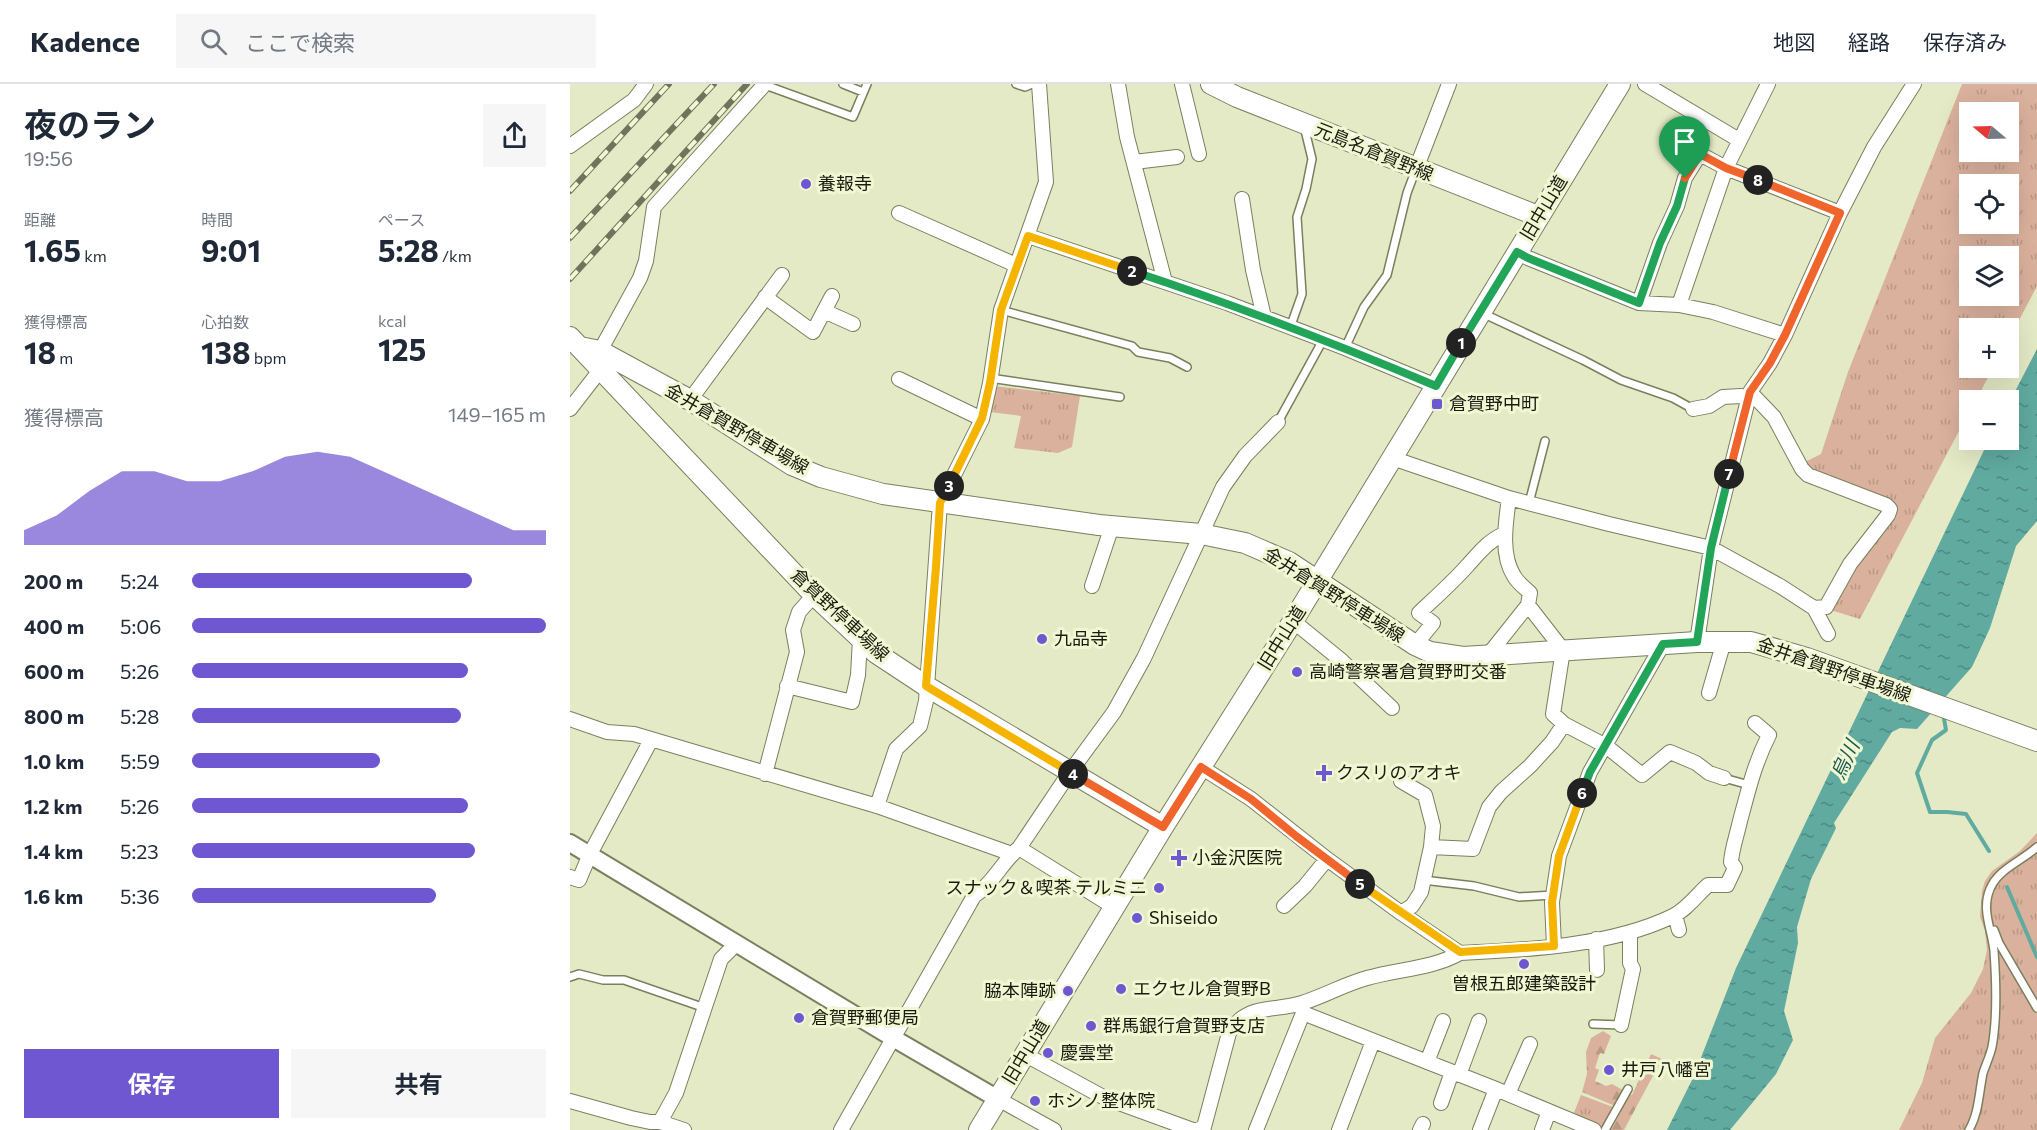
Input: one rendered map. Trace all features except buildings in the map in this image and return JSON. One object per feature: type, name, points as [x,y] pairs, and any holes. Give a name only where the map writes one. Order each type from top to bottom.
[{"type":"main road","name":"元島名倉賀野線","points":[[1211,84],[1303,124],[1538,216]]},
{"type":"main road","name":"旧中山道","points":[[979,1130],[1163,827],[1317,582],[1620,84]]},
{"type":"main road","name":"倉賀野停車場線","points":[[575,342],[601,360],[814,595],[876,653],[926,686],[1163,827]]},
{"type":"main road","name":"金井倉賀野停車場線","points":[[601,360],[690,400],[792,465],[821,477],[865,490],[940,503],[1112,526],[1201,534],[1257,547],[1289,562],[1415,645],[1430,652],[1463,657],[1697,642],[1751,642],[1807,658],[2037,741]]},
{"type":"street","points":[[570,146],[634,100],[646,84]]},
{"type":"street","points":[[570,409],[601,360],[640,278],[646,261],[654,207],[765,84]]},
{"type":"street","points":[[877,806],[896,749],[920,726],[926,701],[940,503],[982,418],[1001,310],[1046,182],[1039,84]]},
{"type":"street","points":[[1118,84],[1127,137],[1165,282]]},
{"type":"street","points":[[1182,84],[1199,154]]},
{"type":"street","points":[[1416,169],[1449,84]]},
{"type":"street","points":[[1645,84],[1739,140]]},
{"type":"street","points":[[1679,305],[1726,168],[1768,84]]},
{"type":"street","points":[[1697,642],[1711,548],[1749,394],[1785,335],[1840,213],[1874,147],[1914,84]]},
{"type":"street","points":[[1639,303],[1660,243],[1677,206],[1685,178],[1700,154],[1726,168],[1840,213]]},
{"type":"street","points":[[1134,162],[1177,157]]},
{"type":"street","points":[[1242,199],[1253,270],[1264,317]]},
{"type":"street","points":[[899,213],[1017,265]]},
{"type":"street","points":[[1028,236],[1264,317],[1436,386]]},
{"type":"street","points":[[1517,252],[1639,303],[1679,305],[1713,312],[1785,335]]},
{"type":"street","points":[[690,400],[782,274]]},
{"type":"street","points":[[765,297],[813,332],[832,296]]},
{"type":"street","points":[[824,311],[853,324]]},
{"type":"street","points":[[898,379],[982,418]]},
{"type":"street","points":[[1693,409],[1709,406],[1723,398],[1749,394]]},
{"type":"street","points":[[1749,394],[1774,417],[1802,469],[1808,475],[1886,505],[1890,509],[1888,515],[1850,564],[1826,607],[1814,608]]},
{"type":"street","points":[[841,1130],[975,896],[985,889],[1015,851],[1113,712],[1144,658],[1223,487],[1245,456],[1278,422]]},
{"type":"street","points":[[1392,458],[1509,498],[1711,548],[1780,586],[1814,608],[1828,634]]},
{"type":"street","points":[[1489,654],[1528,605],[1530,593],[1514,578],[1510,567],[1504,534],[1509,498]]},
{"type":"street","points":[[1092,586],[1112,526]]},
{"type":"street","points":[[1415,645],[1433,623],[1419,613],[1468,566],[1485,545],[1504,534]]},
{"type":"street","points":[[765,774],[797,652],[793,630],[799,612],[814,595]]},
{"type":"street","points":[[1528,605],[1563,650],[1553,714],[1564,724],[1606,746],[1642,775],[1670,752],[1696,763],[1709,773],[1724,778]]},
{"type":"street","points":[[1293,621],[1342,661],[1392,708]]},
{"type":"street","points":[[787,686],[852,702],[858,675],[860,639]]},
{"type":"street","points":[[1709,693],[1724,641]]},
{"type":"street","points":[[1554,946],[1553,896],[1559,856],[1590,772],[1663,644]]},
{"type":"street","points":[[570,719],[607,732],[634,734],[877,806],[1015,851],[1114,907]]},
{"type":"street","points":[[1024,1054],[1106,1098],[1195,1130],[1204,1126],[1229,1033],[1235,1023],[1246,1014],[1302,1008],[1365,978],[1447,960],[1460,952],[1554,946],[1596,939],[1629,933],[1675,915],[1708,885],[1727,885],[1735,868],[1731,862],[1731,851],[1756,761],[1769,735],[1755,723]]},
{"type":"street","points":[[1431,847],[1473,849],[1490,807],[1501,792],[1552,742],[1564,724]]},
{"type":"street","points":[[570,877],[579,880],[590,854],[651,740]]},
{"type":"street","points":[[1201,767],[1251,799],[1401,914],[1460,952]]},
{"type":"street","points":[[1401,781],[1425,795],[1433,826],[1421,892],[1412,906],[1401,914]]},
{"type":"street","points":[[570,843],[893,1038],[1054,1130]]},
{"type":"street","points":[[1284,906],[1305,886],[1327,859]]},
{"type":"street","points":[[1675,915],[1679,930]]},
{"type":"street","points":[[1621,1025],[1633,969],[1630,963],[1629,933]]},
{"type":"street","points":[[1596,939],[1597,970]]},
{"type":"street","points":[[660,1122],[676,1093],[721,959],[736,944]]},
{"type":"street","points":[[1302,1008],[1373,1041],[1502,1091],[1594,1130]]},
{"type":"street","points":[[1256,1130],[1302,1008]]},
{"type":"street","points":[[1427,1062],[1443,1021]]},
{"type":"street","points":[[1442,1103],[1479,1021]]},
{"type":"street","points":[[1344,1129],[1373,1041]]},
{"type":"street","points":[[1480,1130],[1530,1044]]},
{"type":"street","points":[[570,1101],[629,1124],[660,1122],[684,1130]]},
{"type":"street","points":[[1542,1130],[1549,1111]]},
{"type":"lane","points":[[765,84],[854,117],[867,84]]},
{"type":"lane","points":[[843,84],[863,92]]},
{"type":"lane","points":[[1016,84],[1025,87],[1032,84]]},
{"type":"lane","points":[[1290,328],[1302,294],[1297,217],[1312,159],[1303,124]]},
{"type":"lane","points":[[1345,348],[1364,307],[1387,275],[1407,193],[1416,169]]},
{"type":"lane","points":[[1001,310],[1132,346],[1138,352],[1170,358],[1187,367]]},
{"type":"lane","points":[[1480,312],[1621,380],[1673,398],[1693,409]]},
{"type":"lane","points":[[1278,422],[1323,340]]},
{"type":"lane","points":[[990,378],[1120,397]]},
{"type":"lane","points":[[1529,503],[1545,441]]},
{"type":"lane","points":[[1724,778],[1749,785]]},
{"type":"lane","points":[[1969,1130],[1974,1121],[1992,1044],[1994,950],[1987,915],[1988,895],[1995,879],[2002,872],[2037,847]]},
{"type":"lane","points":[[2037,852],[1997,883],[1991,906],[1995,935],[2037,1008]]},
{"type":"lane","points":[[1424,880],[1474,886],[1519,897],[1553,896]]},
{"type":"lane","points":[[570,977],[579,974],[603,981],[624,980],[705,1008]]},
{"type":"lane","points":[[1593,1024],[1621,1025]]},
{"type":"lane","points":[[1605,1130],[1628,1089]]},
{"type":"green space","points":[[1962,84],[2037,84],[2037,286],[2019,320],[2019,318],[1959,318],[1959,378],[1988,378],[1981,390],[1959,390],[1959,431],[1860,619],[1827,609],[1892,510],[1811,472],[1803,463],[1821,454],[1848,372]]},
{"type":"green space","points":[[994,386],[1080,396],[1072,447],[1058,453],[1014,448],[1021,416],[990,412]]},
{"type":"green space","points":[[2037,833],[2037,1130],[1899,1130],[1922,1083],[1935,1038],[1971,993],[1983,969],[1987,950],[1985,931],[1980,917],[1985,881],[1992,871],[2020,851]]},
{"type":"green space","points":[[1603,1031],[1611,1036],[1604,1054],[1600,1053],[1595,1068],[1599,1070],[1595,1081],[1606,1086],[1612,1084],[1632,1095],[1651,1054],[1662,1059],[1624,1130],[1611,1130],[1621,1112],[1615,1106],[1582,1092],[1587,1074],[1586,1052],[1591,1038]]},
{"type":"green space","points":[[1581,1095],[1613,1107],[1605,1124],[1599,1128],[1573,1115]]},
{"type":"water","name":"烏川","points":[[2037,349],[2037,521],[2016,546],[1990,628],[1972,667],[1917,729],[1900,728],[1892,732],[1834,823],[1836,828],[1811,879],[1797,927],[1798,943],[1784,1011],[1793,1040],[1776,1074],[1730,1130],[1667,1130],[1693,1078],[1736,968],[1984,450],[2019,450],[2019,390],[2016,390]]},
{"type":"waterway","points":[[1943,713],[1946,730],[1932,740],[1917,773],[1930,812],[1966,814],[1989,851]]},
{"type":"waterway","points":[[2007,887],[2037,957]]},
{"type":"railway","points":[[570,191],[669,84]]},
{"type":"railway","points":[[570,238],[714,84]]},
{"type":"railway","points":[[570,279],[747,84]]},
{"type":"place","name":"養報寺","points":[[806,184]]},
{"type":"place","name":"倉賀野中町","points":[[1437,404]]},
{"type":"place","name":"九品寺","points":[[1042,639]]},
{"type":"place","name":"高崎警察署倉賀野町交番","points":[[1297,672]]},
{"type":"place","name":"クスリのアオキ","points":[[1324,773]]},
{"type":"place","name":"小金沢医院","points":[[1179,858]]},
{"type":"place","name":"スナック＆喫茶 テルミニ","points":[[1159,888]]},
{"type":"place","name":"Shiseido","points":[[1137,918]]},
{"type":"place","name":"曽根五郎建築設計","points":[[1524,964]]},
{"type":"place","name":"エクセル倉賀野B","points":[[1121,989]]},
{"type":"place","name":"脇本陣跡","points":[[1068,991]]},
{"type":"place","name":"倉賀野郵便局","points":[[799,1018]]},
{"type":"place","name":"群馬銀行倉賀野支店","points":[[1091,1026]]},
{"type":"place","name":"慶雲堂","points":[[1048,1053]]},
{"type":"place","name":"井戸八幡宮","points":[[1609,1070]]},
{"type":"place","name":"ホシノ整体院","points":[[1035,1101]]},
{"type":"route","points":[[1700,154],[1726,168],[1840,213],[1785,335],[1770,363],[1750,392],[1711,548],[1697,642],[1663,644],[1590,772],[1559,856],[1552,902],[1554,946],[1510,951],[1460,952],[1401,914],[1296,836],[1251,799],[1201,767],[1163,827],[926,686],[940,503],[982,418],[990,383],[1001,310],[1028,236],[1227,303],[1436,386],[1517,252],[1639,303],[1660,243],[1677,206],[1685,178],[1700,154]]}]
